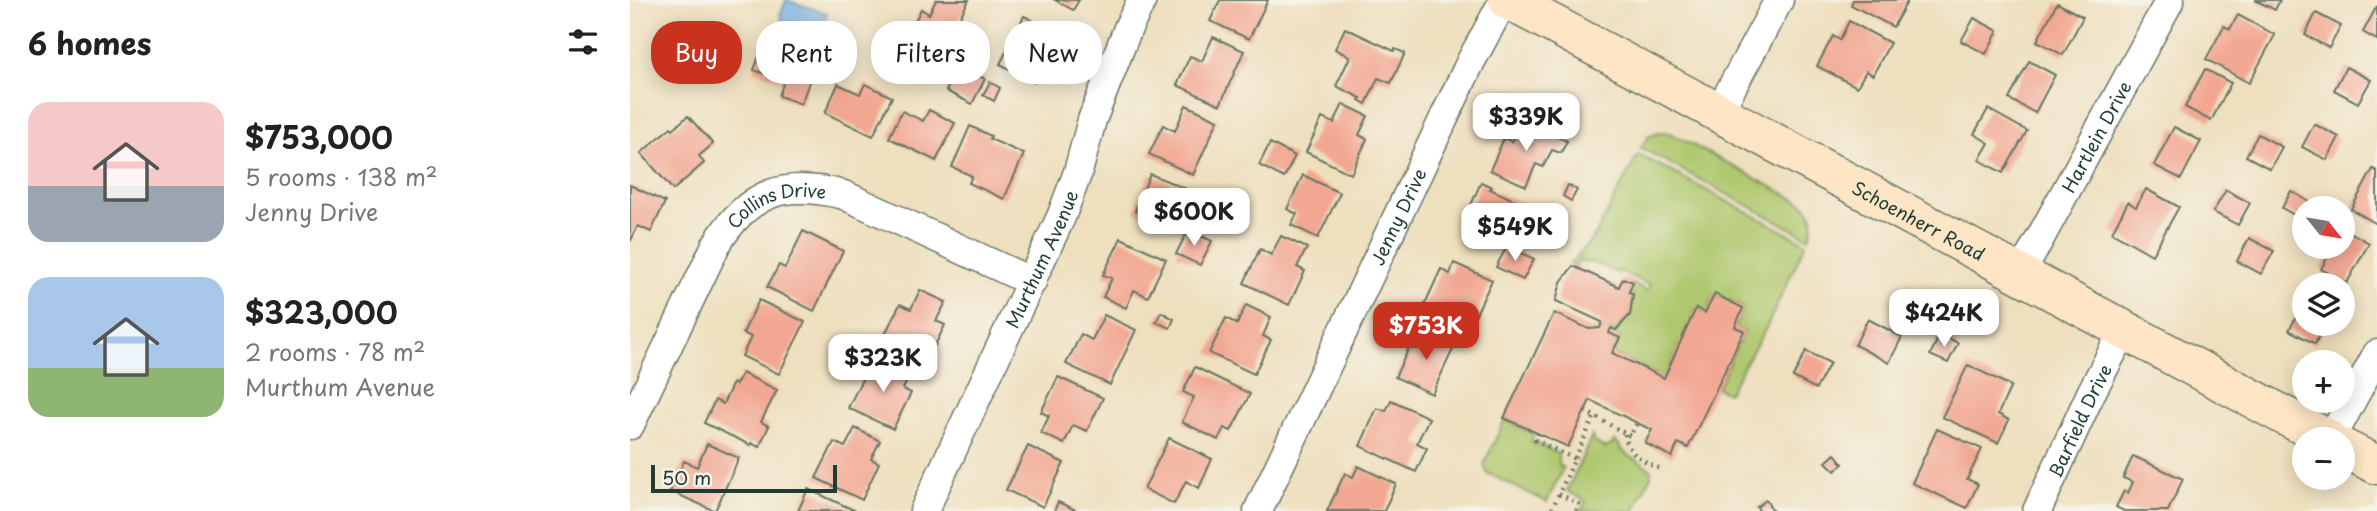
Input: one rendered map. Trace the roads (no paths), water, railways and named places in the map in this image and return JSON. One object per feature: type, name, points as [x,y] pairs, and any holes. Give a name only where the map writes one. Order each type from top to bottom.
[{"type":"main road","name":"Schoenherr Road","points":[[1506,0],[2306,427]]},
{"type":"main road","points":[[2355,454],[2377,466]]},
{"type":"street","name":"Murthum Avenue","points":[[924,511],[1061,217],[1079,172],[1096,109],[1142,0]]},
{"type":"street","name":"Jenny Drive","points":[[1258,511],[1471,61],[1506,0]]},
{"type":"street","points":[[1718,113],[1779,0]]},
{"type":"street","name":"Hartlein Drive","points":[[2020,275],[2170,0]]},
{"type":"street","name":"Collins Drive","points":[[630,425],[716,245],[730,222],[749,206],[771,194],[793,188],[844,195],[1032,282]]},
{"type":"street","name":"Barfield Drive","points":[[2037,511],[2091,393],[2124,330]]},
{"type":"street","points":[[2336,427],[2377,354]]},
{"type":"water","points":[[786,0],[827,13],[825,21],[782,21],[780,15]]}]
